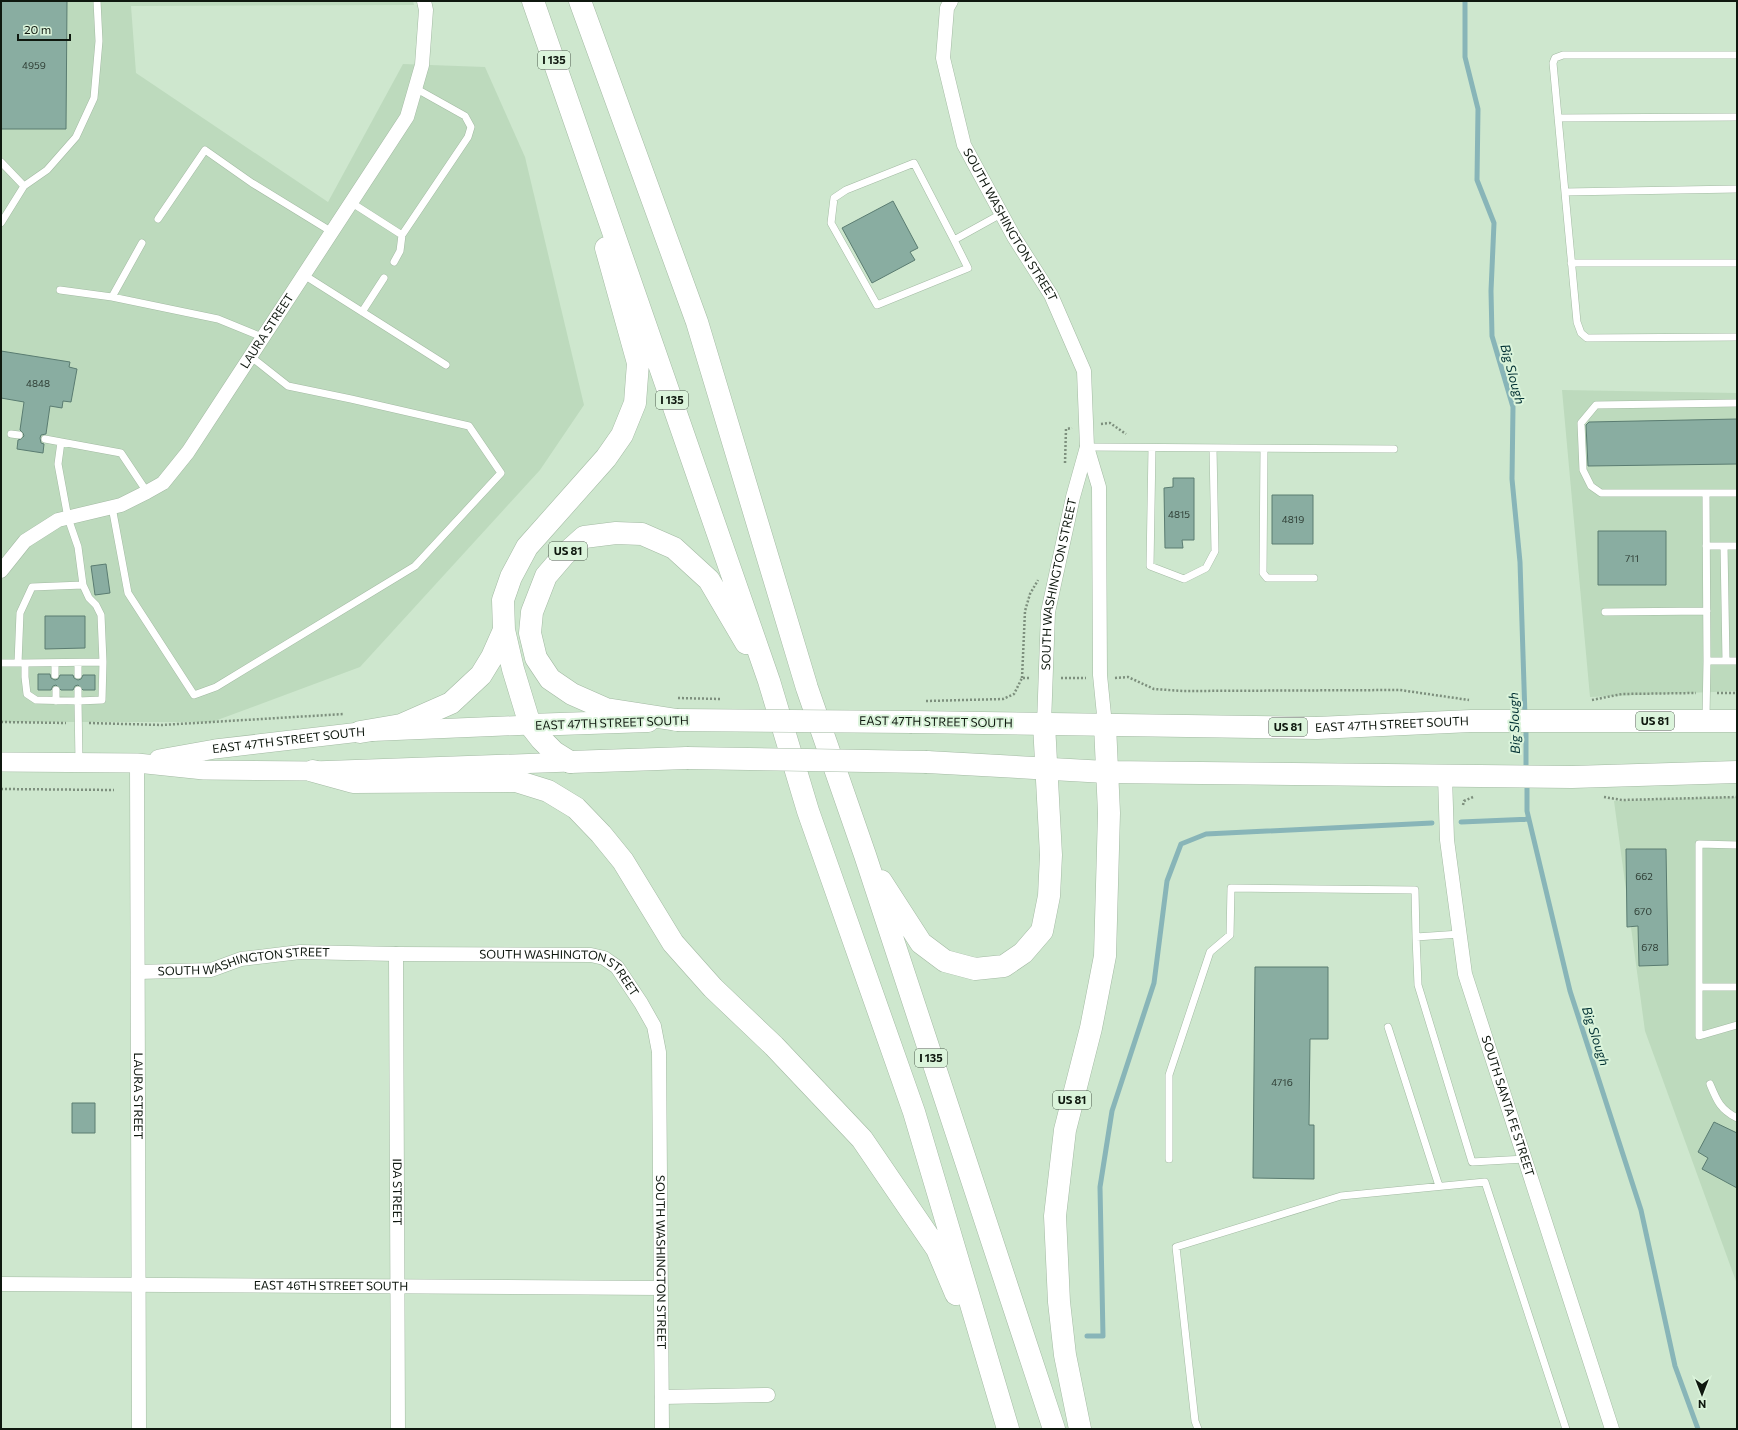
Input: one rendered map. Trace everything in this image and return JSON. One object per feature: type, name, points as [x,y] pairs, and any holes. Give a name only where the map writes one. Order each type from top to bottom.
[{"type":"main road","name":"I 135","points":[[533,1],[769,681],[808,811],[914,1112],[1000,1396],[1008,1429]]},
{"type":"main road","name":"I 135","points":[[580,1],[697,322],[807,688],[864,855],[1054,1429]]},
{"type":"main road","points":[[570,762],[554,752],[530,725],[513,669],[504,630],[503,600],[511,577],[527,547],[606,458],[622,435],[635,403],[638,363],[607,254],[575,119]]},
{"type":"main road","name":"US 81","points":[[677,720],[606,709],[588,702],[550,679],[536,658],[530,633],[531,619],[532,612],[546,576],[564,555],[584,537],[616,532],[642,534],[674,548],[709,580],[769,681]]},
{"type":"main road","points":[[360,732],[400,725],[451,703],[481,675],[492,657],[504,630]]},
{"type":"main road","name":"EAST 47TH STREET SOUTH","points":[[137,763],[215,749],[360,732],[677,720],[1317,728],[1476,722],[1737,721]]},
{"type":"main road","points":[[864,855],[921,944],[945,961],[975,969],[1004,966],[1023,953],[1042,931],[1049,896],[1051,855],[1044,724]]},
{"type":"main road","name":"US 81","points":[[1080,1429],[1065,1355],[1059,1302],[1055,1216],[1065,1130],[1091,1028],[1105,956],[1109,813],[1105,725]]},
{"type":"main road","name":"EAST 47TH STREET SOUTH","points":[[1,762],[137,763],[204,770],[313,771],[687,758],[927,762],[1106,772],[1445,776],[1475,785],[1572,777],[1737,772]]},
{"type":"main road","points":[[313,771],[353,782],[516,781],[548,791],[576,808],[601,834],[623,861],[673,944],[713,988],[774,1046],[862,1139],[937,1249],[1000,1396]]},
{"type":"street","name":"LAURA STREET","points":[[1,571],[5,557],[25,541],[58,520],[121,505],[163,483],[188,452],[407,117],[422,65],[426,10],[424,1]]},
{"type":"street","name":"SOUTH WASHINGTON STREET","points":[[952,1],[947,8],[943,58],[964,145],[1001,214],[1051,295],[1084,371],[1087,447],[1099,487],[1100,678],[1105,725]]},
{"type":"street","name":"SOUTH WASHINGTON STREET","points":[[1044,724],[1047,678],[1048,612],[1072,497],[1087,447]]},
{"type":"street","name":"LAURA STREET","points":[[137,763],[139,1429]]},
{"type":"street","name":"SOUTH SANTA FE STREET","points":[[1445,776],[1447,840],[1465,974],[1612,1429]]},
{"type":"street","name":"SOUTH WASHINGTON STREET","points":[[138,972],[211,970],[241,959],[300,952],[591,955],[604,958],[617,967],[641,1003],[654,1026],[658,1038],[662,1429]]},
{"type":"street","name":"IDA STREET","points":[[396,954],[398,1429]]},
{"type":"street","name":"EAST 46TH STREET SOUTH","points":[[1,1284],[661,1288]]},
{"type":"street","points":[[662,1397],[768,1395]]},
{"type":"lane","points":[[1,223],[24,186],[48,170],[76,137],[94,98],[99,41],[97,1]]},
{"type":"lane","points":[[1737,55],[1563,55],[1555,58],[1553,63],[1577,322],[1581,333],[1587,338],[1737,337]]},
{"type":"lane","points":[[394,262],[400,252],[402,235],[468,137],[471,127],[465,116],[416,88]]},
{"type":"lane","points":[[1558,118],[1737,117]]},
{"type":"lane","points":[[158,219],[205,150],[252,183],[332,232]]},
{"type":"lane","points":[[1,162],[24,186]]},
{"type":"lane","points":[[914,163],[954,240],[968,268],[877,305],[831,224],[834,198],[846,190],[914,163]]},
{"type":"lane","points":[[1565,192],[1737,189]]},
{"type":"lane","points":[[352,203],[402,235]]},
{"type":"lane","points":[[954,240],[1001,214]]},
{"type":"lane","points":[[112,297],[142,243]]},
{"type":"lane","points":[[1571,263],[1737,263]]},
{"type":"lane","points":[[304,275],[446,365]]},
{"type":"lane","points":[[362,312],[384,278]]},
{"type":"lane","points":[[60,290],[112,297],[218,319],[262,338]]},
{"type":"lane","points":[[112,507],[128,593],[194,695],[216,687],[414,566],[501,473],[469,426],[288,386],[250,356]]},
{"type":"lane","points":[[1737,403],[1596,405],[1581,423],[1583,470],[1591,486],[1601,493],[1737,493]]},
{"type":"lane","points":[[11,434],[19,435]]},
{"type":"lane","points":[[45,439],[121,453],[147,492]]},
{"type":"lane","points":[[62,442],[58,464],[68,518],[78,547],[83,585],[89,598],[96,605],[101,615],[103,662],[102,700],[36,700],[28,694],[21,663],[20,613],[32,587],[83,585]]},
{"type":"lane","points":[[1087,447],[1394,449]]},
{"type":"lane","points":[[1152,448],[1150,566],[1184,579],[1206,568],[1215,551],[1212,473],[1214,448]]},
{"type":"lane","points":[[1264,449],[1263,573],[1267,578],[1314,578]]},
{"type":"lane","points":[[1705,720],[1707,661],[1706,494]]},
{"type":"lane","points":[[1706,546],[1737,546]]},
{"type":"lane","points":[[1724,546],[1726,661]]},
{"type":"lane","points":[[1605,612],[1707,611]]},
{"type":"lane","points":[[1707,661],[1737,661]]},
{"type":"lane","points":[[1,663],[103,662]]},
{"type":"lane","points":[[55,663],[55,674]]},
{"type":"lane","points":[[78,663],[78,675]]},
{"type":"lane","points":[[56,690],[56,701]]},
{"type":"lane","points":[[78,690],[79,763]]},
{"type":"lane","points":[[1737,845],[1699,844],[1699,1036],[1737,1025]]},
{"type":"lane","points":[[1169,1159],[1169,1075],[1210,952],[1230,934],[1231,888],[1415,890],[1418,985],[1472,1162],[1524,1159]]},
{"type":"lane","points":[[1416,937],[1460,934]]},
{"type":"lane","points":[[1699,987],[1737,987]]},
{"type":"lane","points":[[1388,1027],[1439,1186]]},
{"type":"lane","points":[[1710,1084],[1718,1103],[1727,1113],[1737,1118]]},
{"type":"lane","points":[[1198,1429],[1195,1421],[1176,1247],[1341,1196],[1485,1182],[1566,1429]]},
{"type":"path","points":[[925,701],[1003,699],[1014,694],[1022,678],[1128,677],[1154,689],[1183,691],[1400,690],[1468,700]]},
{"type":"path","points":[[1585,701],[1622,694],[1737,693]]},
{"type":"path","points":[[672,698],[678,698]]},
{"type":"path","points":[[1,722],[162,725],[348,714]]},
{"type":"path","points":[[1462,808],[1464,801],[1475,785]]},
{"type":"path","points":[[1,789],[114,790]]},
{"type":"path","points":[[1598,796],[1622,800],[1737,797]]},
{"type":"shaded area","points":[[1,1],[413,1],[414,5],[131,6],[136,73],[328,202],[403,64],[485,67],[525,157],[584,405],[540,470],[360,667],[212,722],[1,722]]},
{"type":"shaded area","points":[[1562,390],[1737,393],[1737,691],[1590,697]]},
{"type":"shaded area","points":[[1737,797],[1737,1284],[1645,1031],[1614,801]]},
{"type":"building","points":[[1,1],[67,1],[66,129],[1,129]]},
{"type":"building","points":[[893,201],[918,248],[910,252],[915,260],[872,283],[842,228]]},
{"type":"building","points":[[1,351],[70,362],[69,367],[77,369],[71,402],[63,401],[62,408],[50,406],[46,434],[41,435],[40,438],[41,443],[44,444],[43,453],[17,449],[18,440],[24,436],[20,430],[24,402],[1,398]]},
{"type":"building","points":[[1737,419],[1737,464],[1588,466],[1586,425],[1589,422]]},
{"type":"building","points":[[1173,478],[1194,478],[1194,540],[1182,540],[1183,548],[1165,548],[1164,488],[1173,487]]},
{"type":"building","points":[[1272,495],[1313,495],[1313,544],[1272,544]]},
{"type":"building","points":[[1598,531],[1666,531],[1666,585],[1598,585]]},
{"type":"building","points":[[106,564],[110,593],[95,595],[91,566]]},
{"type":"building","points":[[45,616],[85,616],[85,648],[45,649]]},
{"type":"building","points":[[38,674],[50,674],[51,678],[55,680],[58,679],[60,675],[73,675],[74,678],[78,680],[81,679],[83,675],[95,675],[95,690],[83,690],[78,685],[75,686],[73,690],[61,690],[56,685],[53,686],[51,690],[38,690]]},
{"type":"building","points":[[1626,849],[1666,849],[1668,965],[1639,966],[1638,926],[1627,927]]},
{"type":"building","points":[[1255,967],[1328,967],[1328,1039],[1310,1039],[1309,1125],[1314,1125],[1314,1179],[1253,1178]]},
{"type":"building","points":[[72,1103],[95,1103],[95,1133],[72,1133]]},
{"type":"building","points":[[1714,1122],[1737,1133],[1737,1188],[1702,1169],[1708,1158],[1698,1152]]},
{"type":"waterway","name":"Big Slough","points":[[1465,1],[1465,57],[1478,109],[1477,180],[1494,223],[1491,291],[1492,336],[1513,407],[1512,479],[1520,562],[1525,716]]},
{"type":"waterway","name":"Big Slough","points":[[1526,726],[1526,772]]},
{"type":"waterway","name":"Big Slough","points":[[1527,782],[1527,811],[1570,991],[1641,1210],[1675,1366],[1698,1429]]},
{"type":"waterway","points":[[1461,822],[1529,819]]},
{"type":"waterway","points":[[1087,1336],[1103,1336],[1100,1187],[1112,1111],[1154,983],[1167,881],[1181,844],[1206,834],[1432,823]]}]
